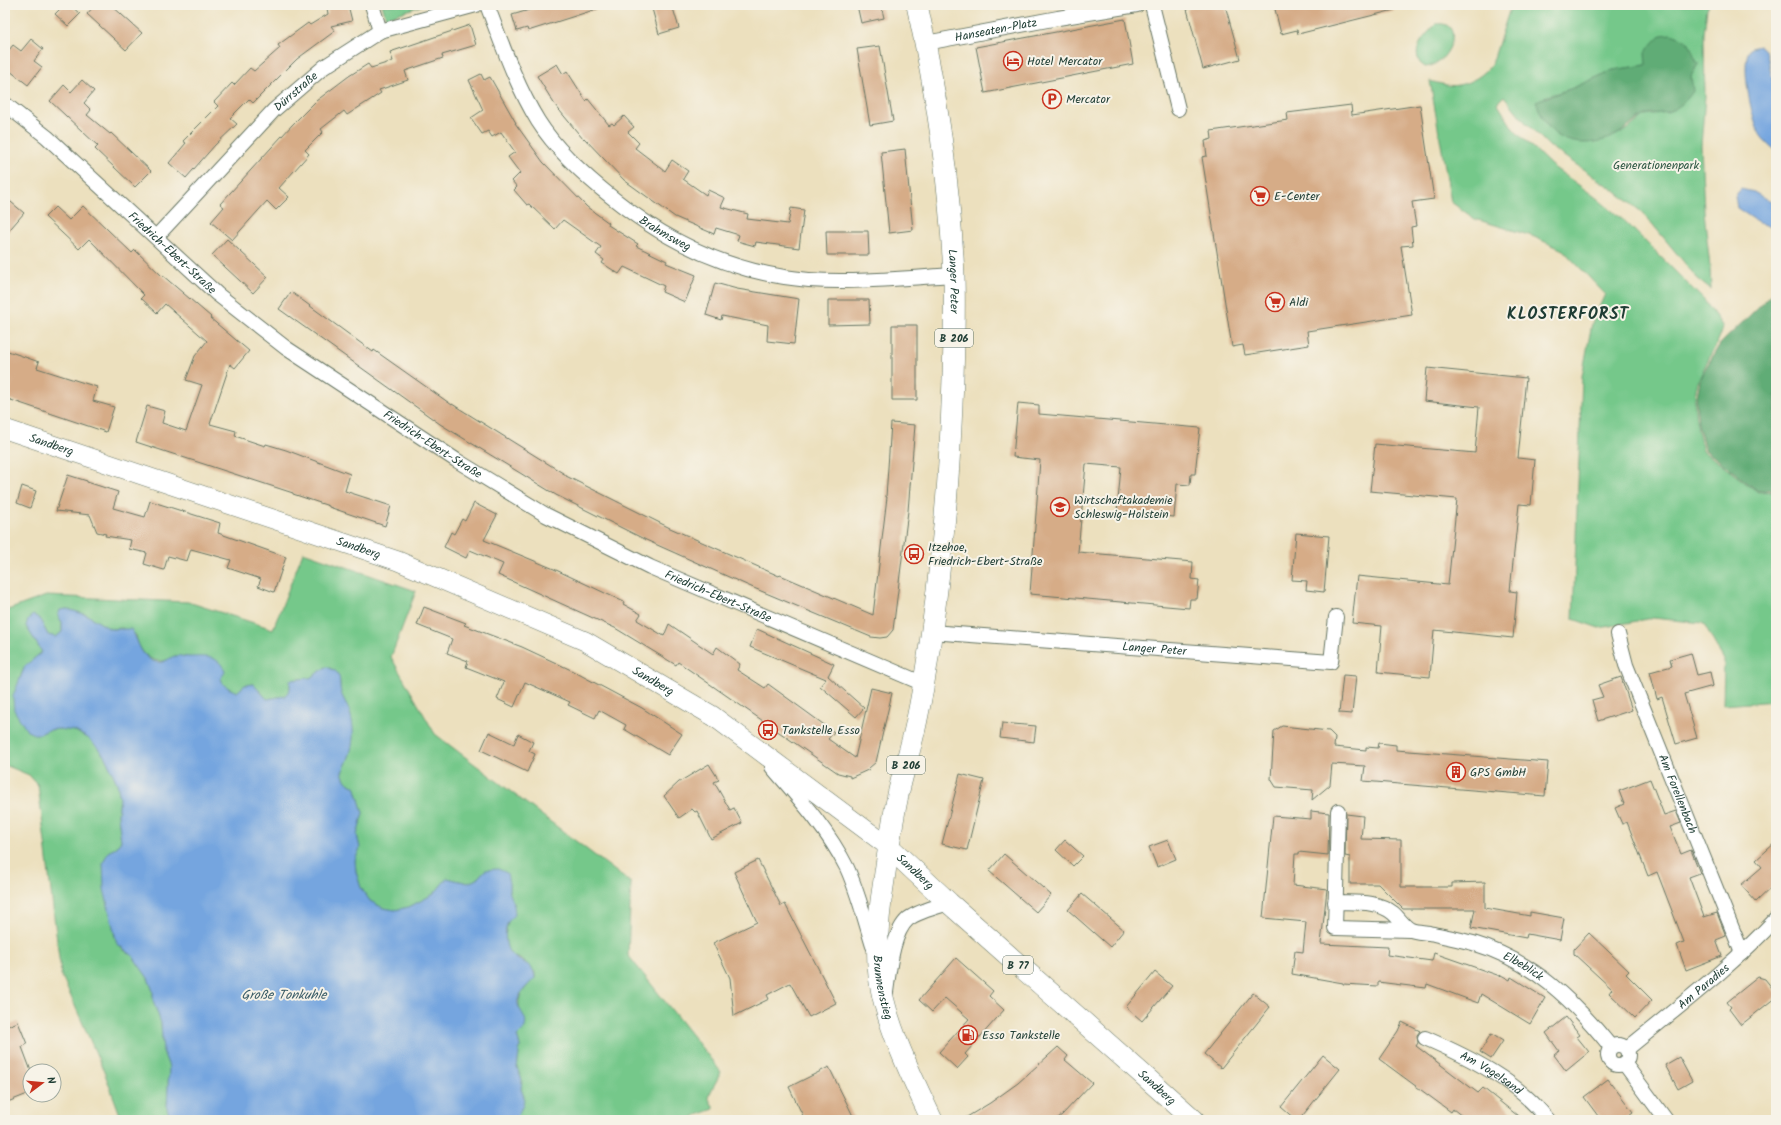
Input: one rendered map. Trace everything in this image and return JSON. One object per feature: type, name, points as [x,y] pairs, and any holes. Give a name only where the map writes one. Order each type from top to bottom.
[{"type":"main road","name":"Langer Peter","points":[[889,847],[898,795],[916,724],[924,684],[932,632],[941,556],[949,451],[955,310],[954,275],[945,164],[926,43],[918,5]]},
{"type":"main road","name":"Sandberg","points":[[5,429],[406,564],[585,641],[714,716],[889,847],[949,903],[1194,1120]]},
{"type":"main road","name":"Brunnenstieg","points":[[889,847],[879,912],[878,965],[885,1001],[913,1081],[932,1120]]},
{"type":"street","points":[[372,5],[380,31]]},
{"type":"street","name":"Dürrstraße","points":[[156,237],[274,110],[324,67],[380,31],[434,10],[476,5]]},
{"type":"street","name":"Brahmsweg","points":[[487,5],[515,76],[538,121],[549,136],[577,168],[606,193],[639,219],[673,239],[706,255],[739,267],[774,275],[810,280],[858,280],[954,275]]},
{"type":"street","name":"Hanseaten-Platz","points":[[926,43],[1058,18],[1137,5]]},
{"type":"street","points":[[1152,5],[1178,109]]},
{"type":"street","name":"Friedrich-Ebert-Straße","points":[[5,104],[47,137],[217,294],[286,348],[456,460],[546,515],[650,567],[924,684]]},
{"type":"street","name":"Langer Peter","points":[[932,632],[1331,662],[1336,617]]},
{"type":"street","name":"Am Forellenbach","points":[[1618,634],[1626,665],[1742,953]]},
{"type":"street","points":[[753,745],[824,829],[846,867],[865,918],[878,965]]},
{"type":"street","name":"Elbeblick","points":[[1338,811],[1335,928],[1410,930],[1474,944],[1496,952],[1542,978],[1587,1017],[1612,1047],[1608,1054],[1611,1062],[1617,1065],[1625,1056]]},
{"type":"street","points":[[1335,902],[1374,903],[1395,914],[1410,930]]},
{"type":"street","points":[[885,1001],[894,948],[908,919],[917,914],[949,903]]},
{"type":"street","name":"Am Paradies","points":[[1625,1056],[1742,953],[1776,919]]},
{"type":"street","name":"Am Vogelsand","points":[[1425,1038],[1458,1053],[1494,1074],[1528,1098],[1548,1120]]},
{"type":"street","points":[[1625,1056],[1666,1120]]},
{"type":"green space","points":[[382,5],[423,5],[386,18]]},
{"type":"green space","name":"Generationenpark","points":[[1511,5],[1709,5],[1707,8],[1704,34],[1705,96],[1701,146],[1704,211],[1711,289],[1697,278],[1644,214],[1618,193],[1549,146],[1525,122],[1504,96],[1497,103],[1514,130],[1552,166],[1594,196],[1628,224],[1704,300],[1723,327],[1697,384],[1695,393],[1695,413],[1703,451],[1758,492],[1776,491],[1776,701],[1723,705],[1724,660],[1703,623],[1653,618],[1599,628],[1573,619],[1582,376],[1592,323],[1605,294],[1563,250],[1532,236],[1475,219],[1451,202],[1430,81],[1451,86],[1463,84],[1481,75],[1492,64]],"holes":[[[1693,55],[1698,64],[1691,76],[1692,91],[1662,113],[1645,115],[1628,129],[1614,136],[1544,97],[1573,88],[1613,70]]]},
{"type":"green space","points":[[1436,24],[1445,25],[1451,29],[1451,44],[1441,59],[1434,65],[1425,67],[1420,63],[1417,52],[1418,47],[1424,37]]},
{"type":"green space","points":[[1671,34],[1684,39],[1689,44],[1698,64],[1691,76],[1693,91],[1680,106],[1671,111],[1648,114],[1616,135],[1608,139],[1591,143],[1573,142],[1564,139],[1550,129],[1542,116],[1536,101],[1573,88],[1613,70],[1646,65],[1645,52],[1661,35]]},
{"type":"green space","points":[[1776,290],[1776,489],[1758,491],[1705,450],[1698,424],[1696,401],[1701,376],[1720,344]]},
{"type":"green space","points":[[303,552],[416,591],[391,657],[435,734],[631,883],[628,955],[721,1072],[708,1097],[714,1109],[697,1115],[689,1120],[515,1120],[523,1105],[524,1097],[521,1089],[522,1080],[517,1068],[520,1046],[517,1036],[525,1027],[520,1011],[519,1000],[523,991],[535,978],[535,972],[522,960],[512,956],[506,945],[506,931],[514,905],[509,894],[509,883],[485,870],[477,879],[468,883],[447,878],[434,894],[409,907],[395,910],[383,908],[370,901],[361,888],[356,872],[355,860],[360,848],[357,835],[363,813],[355,786],[346,781],[342,772],[349,757],[353,734],[351,718],[341,693],[339,677],[336,671],[326,667],[310,678],[290,680],[290,689],[285,696],[267,699],[253,684],[245,685],[237,692],[230,689],[222,684],[221,678],[189,657],[175,656],[168,660],[161,661],[150,658],[141,649],[136,635],[122,628],[110,629],[87,615],[67,609],[60,610],[58,616],[62,622],[62,632],[56,637],[48,635],[39,618],[26,626],[42,652],[25,666],[19,680],[21,721],[27,731],[40,734],[48,730],[59,729],[75,731],[88,738],[105,757],[117,783],[120,798],[118,815],[121,841],[116,848],[108,852],[112,921],[115,938],[122,949],[132,955],[148,978],[153,991],[153,1000],[161,1023],[163,1051],[169,1067],[167,1108],[171,1120],[122,1120],[105,1074],[61,974],[38,785],[29,775],[5,765],[5,611],[46,596],[188,602],[273,629]]},
{"type":"water","points":[[1759,46],[1765,50],[1767,54],[1776,97],[1776,151],[1763,139],[1759,133],[1750,102],[1746,77],[1747,56],[1750,49]]},
{"type":"water","points":[[1741,189],[1754,192],[1776,205],[1776,229],[1758,222],[1737,208],[1735,196]]},
{"type":"water","name":"Große Tonkuhle","points":[[67,609],[87,615],[110,629],[131,629],[140,648],[150,660],[162,662],[174,656],[205,657],[215,659],[219,662],[225,672],[221,678],[223,684],[237,692],[245,685],[253,684],[267,699],[285,696],[290,689],[290,680],[310,678],[326,667],[336,671],[339,677],[341,693],[348,708],[353,726],[353,742],[349,757],[342,772],[346,781],[355,786],[363,813],[357,835],[360,848],[355,860],[356,872],[361,888],[370,901],[383,908],[395,910],[409,907],[434,894],[447,878],[468,883],[477,879],[485,870],[498,869],[507,873],[509,894],[514,905],[515,915],[507,925],[505,934],[507,948],[512,955],[530,966],[535,978],[523,991],[518,1000],[519,1007],[526,1023],[523,1031],[517,1036],[520,1046],[517,1068],[522,1080],[521,1089],[524,1097],[523,1105],[515,1120],[171,1120],[167,1108],[169,1067],[163,1051],[161,1023],[153,1000],[153,991],[148,978],[132,955],[117,944],[104,889],[103,863],[108,852],[116,848],[121,841],[118,815],[120,798],[117,783],[105,757],[88,738],[75,731],[59,729],[34,734],[27,731],[14,710],[13,696],[25,666],[42,652],[26,626],[28,619],[33,615],[39,618],[48,635],[56,637],[62,632],[62,622],[58,616],[60,610]]},
{"type":"building","points":[[64,5],[70,5],[80,14],[68,26],[55,14]]},
{"type":"building","points":[[95,5],[111,5],[142,33],[126,50],[87,14]]},
{"type":"building","points":[[339,5],[348,5],[352,21],[331,26],[335,31],[297,59],[253,103],[249,99],[230,118],[237,124],[215,145],[186,178],[169,163],[186,143],[183,141],[218,106],[214,102],[232,83],[234,85],[250,68],[254,71],[280,48],[278,45],[308,23],[310,25],[328,14],[327,8]]},
{"type":"building","points":[[546,5],[600,5],[600,8],[528,31],[527,28],[517,31],[512,15]]},
{"type":"building","points":[[651,5],[672,5],[679,28],[659,34]]},
{"type":"building","points":[[857,5],[881,5],[884,18],[861,23]]},
{"type":"building","points":[[1203,5],[1225,5],[1240,59],[1203,69],[1187,9]]},
{"type":"building","points":[[1274,5],[1393,5],[1394,10],[1298,34],[1297,30],[1281,34]]},
{"type":"building","points":[[1125,19],[1133,64],[985,93],[976,47]]},
{"type":"building","points":[[470,25],[476,45],[442,55],[443,58],[405,71],[408,80],[379,90],[381,93],[347,115],[344,111],[321,129],[323,132],[305,150],[309,154],[279,188],[289,197],[276,210],[267,201],[232,240],[211,222],[224,207],[220,204],[316,101],[349,76],[368,64],[371,68],[393,61],[390,52]]},
{"type":"building","points":[[31,39],[43,49],[34,61],[42,67],[28,85],[5,67],[5,55],[13,45],[21,51]]},
{"type":"building","points":[[880,46],[893,121],[870,125],[857,49]]},
{"type":"building","points":[[557,64],[563,74],[567,71],[586,101],[588,99],[609,125],[612,123],[614,125],[624,116],[634,127],[628,132],[639,143],[635,148],[665,171],[672,160],[688,171],[683,179],[706,195],[708,190],[725,198],[721,207],[748,214],[747,219],[788,224],[791,208],[804,210],[799,248],[756,242],[755,246],[737,241],[739,235],[716,228],[714,234],[675,217],[624,180],[584,138],[583,139],[555,105],[537,76]]},
{"type":"building","points":[[481,74],[484,80],[490,77],[515,123],[543,162],[587,207],[609,223],[608,225],[638,244],[636,246],[667,261],[666,263],[696,275],[685,302],[662,292],[664,286],[624,267],[619,274],[602,263],[604,260],[596,254],[601,247],[563,220],[555,229],[529,204],[527,205],[514,190],[517,187],[512,181],[520,173],[508,157],[515,152],[501,132],[492,137],[488,131],[482,134],[471,118],[483,110],[469,80]]},
{"type":"building","points":[[82,80],[94,91],[84,103],[91,110],[87,115],[110,134],[111,133],[151,171],[135,187],[95,149],[98,146],[50,101],[64,85],[71,92]]},
{"type":"building","points":[[1351,105],[1352,115],[1420,105],[1434,199],[1412,202],[1416,226],[1411,227],[1413,245],[1401,246],[1412,315],[1307,331],[1309,345],[1245,355],[1243,345],[1232,347],[1202,157],[1207,156],[1205,141],[1212,139],[1211,131],[1288,120],[1287,113]]},
{"type":"building","points":[[905,149],[913,230],[889,233],[881,152]]},
{"type":"building","points":[[5,197],[24,213],[5,235]]},
{"type":"building","points":[[83,206],[132,253],[135,250],[162,276],[249,351],[235,368],[230,364],[210,424],[236,431],[235,436],[265,446],[266,444],[286,450],[350,474],[345,491],[391,506],[385,526],[293,493],[136,442],[147,406],[165,411],[162,423],[186,431],[202,385],[186,380],[195,356],[207,341],[165,304],[157,313],[141,298],[144,295],[89,239],[79,249],[45,217],[55,207],[69,220]]},
{"type":"building","points":[[826,231],[868,231],[869,255],[827,255]]},
{"type":"building","points":[[227,239],[268,277],[253,293],[212,255]]},
{"type":"building","points":[[715,283],[737,289],[799,299],[794,344],[767,341],[768,325],[722,316],[721,320],[706,315]]},
{"type":"building","points":[[291,292],[373,352],[374,350],[452,405],[566,476],[670,528],[873,615],[887,497],[891,423],[915,425],[908,511],[893,630],[887,637],[871,637],[749,586],[646,540],[556,495],[440,424],[279,309]]},
{"type":"building","points":[[828,300],[869,300],[870,324],[828,325]]},
{"type":"building","points":[[892,325],[917,325],[917,400],[892,400]]},
{"type":"building","points":[[5,350],[39,362],[37,368],[97,387],[93,401],[114,407],[106,432],[5,398]]},
{"type":"building","points":[[1427,368],[1526,378],[1518,458],[1535,460],[1531,505],[1519,504],[1510,591],[1517,592],[1513,638],[1434,630],[1430,677],[1378,672],[1382,626],[1352,623],[1357,576],[1448,585],[1457,499],[1370,491],[1375,444],[1475,453],[1479,407],[1424,401]]},
{"type":"building","points":[[1018,403],[1039,405],[1039,414],[1200,428],[1195,474],[1191,474],[1190,485],[1177,484],[1174,517],[1117,512],[1121,467],[1086,464],[1078,552],[1193,562],[1192,579],[1199,580],[1197,599],[1190,599],[1189,608],[1030,594],[1040,460],[1013,457]]},
{"type":"building","points":[[68,475],[118,492],[113,508],[145,517],[150,501],[220,523],[218,533],[286,557],[274,592],[258,586],[261,579],[228,568],[231,560],[191,549],[187,561],[168,556],[164,570],[144,564],[147,553],[129,549],[131,540],[105,536],[106,534],[97,532],[90,515],[56,511]]},
{"type":"building","points":[[22,486],[36,491],[30,508],[17,503]]},
{"type":"building","points":[[474,503],[497,515],[484,540],[554,569],[624,602],[623,604],[641,614],[637,620],[664,636],[669,624],[713,654],[717,647],[740,664],[737,670],[765,688],[768,684],[834,732],[828,739],[855,758],[871,688],[892,693],[876,762],[869,768],[870,769],[850,778],[850,776],[838,773],[678,662],[676,665],[615,628],[498,575],[503,564],[470,550],[466,558],[444,547],[451,532],[454,534],[462,519],[465,521]]},
{"type":"building","points":[[1296,533],[1329,536],[1324,592],[1306,590],[1307,581],[1292,580]]},
{"type":"building","points":[[424,607],[466,623],[464,625],[522,647],[569,669],[642,708],[682,734],[668,755],[624,729],[626,725],[599,710],[595,718],[568,705],[570,702],[525,682],[514,707],[497,699],[504,682],[466,667],[468,661],[447,653],[452,639],[417,625]]},
{"type":"building","points":[[757,629],[834,664],[828,676],[864,708],[856,717],[820,686],[826,679],[750,647]]},
{"type":"building","points":[[1691,653],[1697,675],[1710,672],[1713,686],[1684,694],[1697,738],[1676,744],[1662,697],[1657,699],[1650,672],[1672,666],[1670,659]]},
{"type":"building","points":[[1343,675],[1356,676],[1352,714],[1339,713]]},
{"type":"building","points":[[1621,677],[1632,710],[1598,721],[1592,700],[1603,697],[1598,685]]},
{"type":"building","points":[[1002,723],[1036,726],[1034,742],[1000,738]]},
{"type":"building","name":"GPS GmbH","points":[[1282,726],[1329,731],[1335,737],[1334,747],[1366,750],[1366,747],[1378,748],[1379,743],[1396,745],[1396,750],[1548,762],[1545,796],[1363,781],[1365,766],[1332,764],[1330,785],[1312,800],[1313,790],[1276,787],[1271,779],[1274,731]]},
{"type":"building","points":[[489,732],[514,744],[518,734],[533,742],[529,751],[535,754],[527,772],[481,750]]},
{"type":"building","points":[[709,764],[719,780],[714,782],[730,810],[734,808],[742,823],[711,839],[697,811],[695,812],[692,809],[679,818],[664,796],[679,782]]},
{"type":"building","points":[[960,774],[984,780],[967,850],[942,844]]},
{"type":"building","points":[[1650,779],[1664,815],[1676,811],[1681,823],[1670,827],[1681,854],[1691,850],[1700,873],[1689,877],[1704,917],[1717,913],[1726,936],[1716,940],[1722,956],[1686,970],[1677,945],[1684,942],[1657,872],[1648,876],[1627,822],[1622,824],[1615,808],[1624,804],[1619,791]]},
{"type":"building","points":[[1311,811],[1329,813],[1328,855],[1299,852],[1299,854],[1295,854],[1293,885],[1327,889],[1321,944],[1388,947],[1387,955],[1432,961],[1434,953],[1500,976],[1501,975],[1510,980],[1511,977],[1545,998],[1530,1024],[1481,994],[1478,1003],[1427,984],[1426,988],[1378,982],[1378,986],[1343,984],[1292,974],[1295,951],[1303,952],[1306,922],[1263,918],[1273,816],[1311,819]]},
{"type":"building","points":[[1346,814],[1363,816],[1361,839],[1401,840],[1401,887],[1452,887],[1452,883],[1485,882],[1485,908],[1530,916],[1530,912],[1564,918],[1560,940],[1527,934],[1526,938],[1471,928],[1475,909],[1403,909],[1378,884],[1350,884],[1350,857],[1345,856]]},
{"type":"building","points":[[1065,840],[1083,856],[1073,866],[1056,850]]},
{"type":"building","points":[[1168,840],[1176,859],[1157,867],[1149,847]]},
{"type":"building","points":[[1776,842],[1776,883],[1756,902],[1741,885],[1762,867],[1756,860]]},
{"type":"building","points":[[1004,854],[1051,895],[1036,912],[989,871]]},
{"type":"building","points":[[758,860],[781,906],[785,904],[836,1003],[809,1017],[790,983],[767,995],[769,999],[734,1016],[730,978],[713,943],[757,922],[734,872]]},
{"type":"building","points":[[1082,894],[1124,930],[1110,947],[1068,910]]},
{"type":"building","points":[[1589,933],[1629,971],[1626,974],[1652,1000],[1635,1018],[1609,993],[1612,989],[1574,954],[1574,949]]},
{"type":"building","points":[[956,958],[993,991],[989,996],[1004,1010],[965,1054],[968,1057],[957,1069],[939,1052],[969,1019],[945,998],[932,1012],[919,1000]]},
{"type":"building","points":[[1155,972],[1172,986],[1142,1021],[1126,1007]]},
{"type":"building","points":[[1758,977],[1765,979],[1776,993],[1776,997],[1741,1025],[1729,1009],[1731,1007],[1727,1002]]},
{"type":"building","points":[[1253,993],[1270,1007],[1221,1068],[1204,1054]]},
{"type":"building","points":[[1566,1017],[1580,1035],[1577,1037],[1589,1052],[1566,1071],[1554,1055],[1559,1051],[1546,1033]]},
{"type":"building","points":[[18,1022],[27,1044],[22,1047],[28,1063],[22,1063],[22,1096],[5,1103],[5,1027]]},
{"type":"building","points":[[1402,1022],[1420,1031],[1417,1035],[1418,1043],[1416,1046],[1478,1093],[1483,1088],[1523,1120],[1467,1120],[1453,1109],[1451,1112],[1379,1059],[1398,1031]]},
{"type":"building","points":[[1491,1034],[1503,1041],[1491,1059],[1480,1052]]},
{"type":"building","points":[[1058,1047],[1068,1056],[1065,1060],[1092,1083],[1062,1115],[1055,1120],[962,1120],[990,1103],[1018,1083]]},
{"type":"building","points":[[1323,1055],[1340,1069],[1299,1120],[1296,1120],[1281,1107]]},
{"type":"building","points":[[1679,1057],[1692,1081],[1678,1089],[1665,1065]]},
{"type":"building","points":[[829,1067],[855,1120],[805,1120],[789,1087]]},
{"type":"building","points":[[1608,1079],[1633,1112],[1622,1120],[1601,1120],[1584,1097]]},
{"type":"place","name":"Hotel Mercator","points":[[1013,61]]},
{"type":"place","name":"Mercator","points":[[1052,99]]},
{"type":"place","name":"E-Center","points":[[1260,196]]},
{"type":"place","name":"Aldi","points":[[1275,302]]},
{"type":"place","name":"Wirtschaftakademie Schleswig-Holstein","points":[[1060,507]]},
{"type":"place","name":"Itzehoe, Friedrich-Ebert-Straße","points":[[914,554]]},
{"type":"place","name":"Tankstelle Esso","points":[[768,730]]},
{"type":"place","name":"GPS GmbH","points":[[1456,772]]},
{"type":"place","name":"Esso Tankstelle","points":[[968,1035]]},
{"type":"district","name":"KLOSTERFORST","points":[[1568,313]]}]
